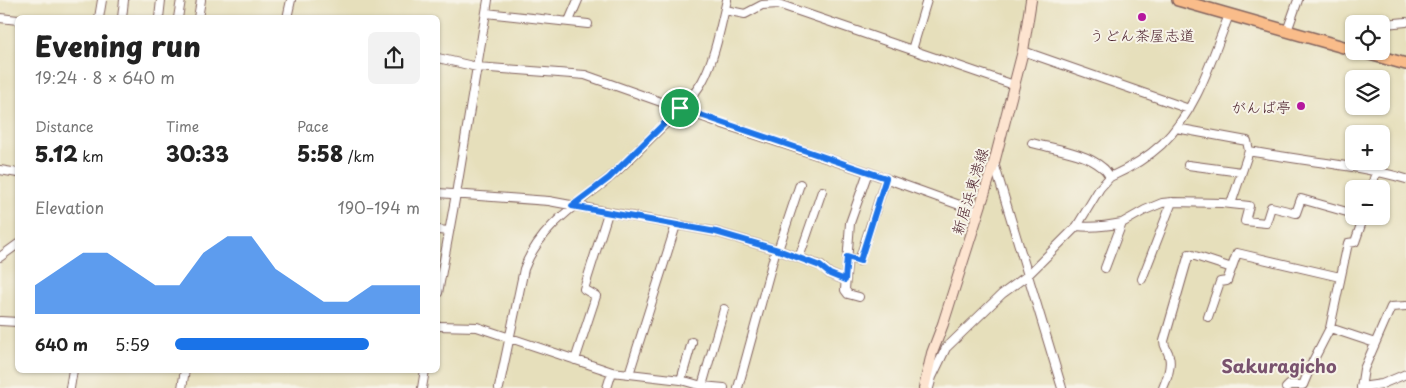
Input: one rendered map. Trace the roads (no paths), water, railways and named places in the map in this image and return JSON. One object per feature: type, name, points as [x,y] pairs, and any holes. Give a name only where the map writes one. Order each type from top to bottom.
[{"type":"main road","name":"新居浜東港線","points":[[924,388],[932,353],[994,163],[1022,51],[1031,0]]},
{"type":"main road","points":[[1178,0],[1345,48]]},
{"type":"main road","points":[[1390,60],[1406,64]]},
{"type":"street","points":[[100,15],[102,0]]},
{"type":"street","points":[[122,15],[124,0]]},
{"type":"street","points":[[159,15],[161,0]]},
{"type":"street","points":[[178,15],[181,0]]},
{"type":"street","points":[[198,15],[201,0]]},
{"type":"street","points":[[288,15],[291,0]]},
{"type":"street","points":[[440,282],[488,0]]},
{"type":"street","points":[[569,22],[578,0]]},
{"type":"street","points":[[499,388],[524,269],[530,255],[541,238],[572,206],[609,178],[680,108],[703,81],[728,0]]},
{"type":"street","points":[[912,50],[927,0]]},
{"type":"street","points":[[1286,32],[1298,0]]},
{"type":"street","points":[[725,10],[745,14],[762,5],[778,4],[1014,85]]},
{"type":"street","points":[[486,13],[588,24]]},
{"type":"street","points":[[929,388],[932,377],[946,348],[1002,294],[1028,275],[1077,226],[1100,188],[1110,177],[1161,145],[1176,128],[1190,109],[1229,15]]},
{"type":"street","points":[[0,18],[15,20]]},
{"type":"street","points":[[1390,24],[1406,22]]},
{"type":"street","points":[[1022,51],[1190,109]]},
{"type":"street","points":[[440,58],[476,67],[585,75],[886,178],[979,212]]},
{"type":"street","points":[[1176,128],[1247,141],[1249,151],[1231,204]]},
{"type":"street","points":[[1032,143],[1088,159],[1103,168],[1110,177]]},
{"type":"street","points":[[1249,151],[1376,172],[1406,179]]},
{"type":"street","points":[[994,163],[1062,388]]},
{"type":"street","points":[[1188,165],[1241,172]]},
{"type":"street","points":[[0,170],[15,172]]},
{"type":"street","points":[[859,298],[848,294],[845,290],[845,280],[850,223],[868,172]]},
{"type":"street","points":[[1374,180],[1376,172]]},
{"type":"street","points":[[847,257],[860,261],[886,178]]},
{"type":"street","points":[[738,388],[777,250],[800,184]]},
{"type":"street","points":[[799,258],[822,191]]},
{"type":"street","points":[[440,193],[549,201],[716,232],[799,258],[820,266],[830,274],[845,280]]},
{"type":"street","points":[[1077,226],[1106,226],[1122,223],[1145,210],[1162,203],[1172,202],[1248,206],[1244,220],[1266,223],[1271,207],[1296,213],[1300,199],[1345,212]]},
{"type":"street","points":[[1142,279],[1172,202]]},
{"type":"street","points":[[576,360],[596,296],[584,289],[608,213]]},
{"type":"street","points":[[1105,268],[1122,223]]},
{"type":"street","points":[[629,374],[676,225]]},
{"type":"street","points":[[1286,388],[1289,385],[1305,387],[1312,361],[1330,328],[1348,243],[1356,242],[1361,225]]},
{"type":"street","points":[[440,230],[449,231]]},
{"type":"street","points":[[0,257],[15,246]]},
{"type":"street","points":[[1208,317],[1220,282],[1227,281],[1237,252],[1340,278]]},
{"type":"street","points":[[1163,388],[1167,378],[1170,359],[1169,354],[1164,348],[1164,341],[1189,254],[1232,268]]},
{"type":"street","points":[[1406,306],[1391,307],[1364,369],[1361,387],[1382,384],[1406,374]]},
{"type":"street","points":[[702,386],[724,309]]},
{"type":"street","points":[[0,321],[15,322]]},
{"type":"street","points":[[440,326],[477,327],[612,372],[681,380],[702,386],[724,388]]},
{"type":"street","points":[[1330,328],[1375,343]]},
{"type":"street","points":[[681,380],[692,342]]},
{"type":"street","points":[[607,388],[612,372]]},
{"type":"street","points":[[70,388],[72,373]]},
{"type":"street","points":[[182,388],[184,373]]},
{"type":"street","points":[[422,388],[424,373]]},
{"type":"place","name":"うどん茶屋志道","points":[[1142,17]]},
{"type":"place","name":"がんば亭","points":[[1301,106]]},
{"type":"district","name":"Sakuragicho","points":[[1279,365]]}]
